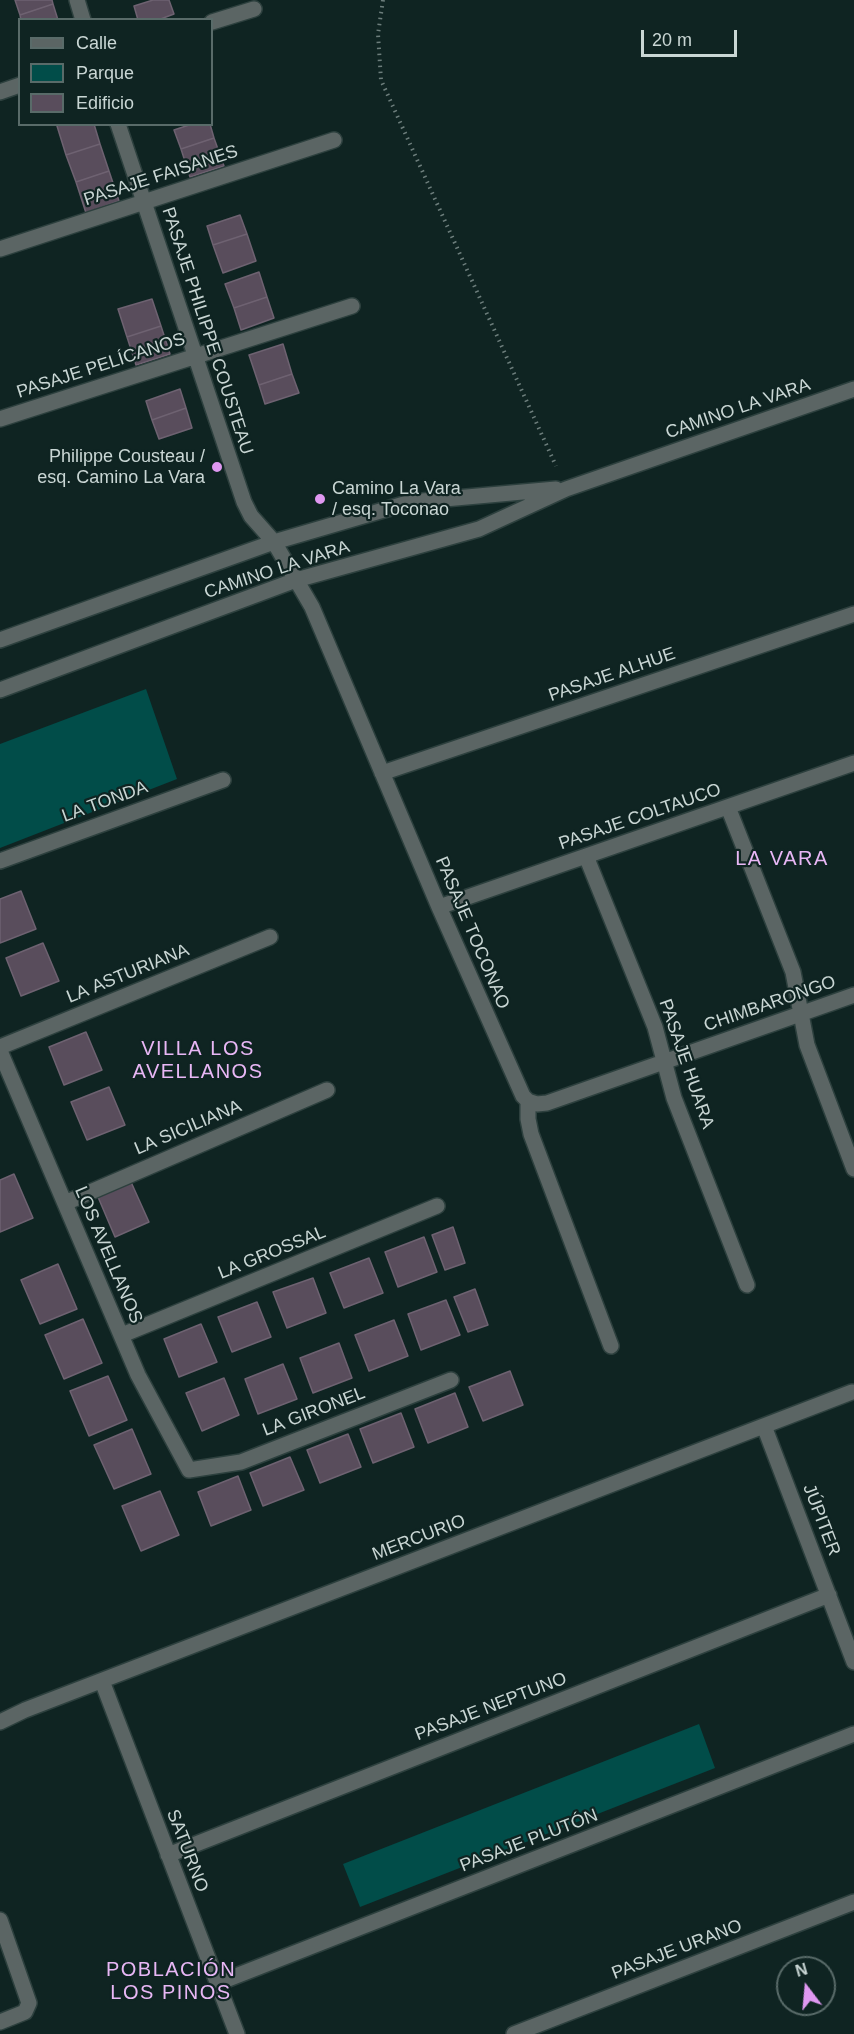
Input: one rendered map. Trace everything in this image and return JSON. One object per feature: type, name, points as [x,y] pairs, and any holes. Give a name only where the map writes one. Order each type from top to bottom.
[{"type":"street","points":[[76,0],[82,18]]},
{"type":"street","points":[[213,22],[254,9]]},
{"type":"street","points":[[0,92],[18,86]]},
{"type":"street","name":"PASAJE PHILIPPE COUSTEAU","points":[[119,126],[244,502],[251,516],[274,542]]},
{"type":"street","name":"PASAJE FAISANES","points":[[0,249],[334,140]]},
{"type":"street","name":"PASAJE PELÍCANOS","points":[[0,419],[352,306]]},
{"type":"street","name":"CAMINO LA VARA","points":[[0,690],[296,580],[479,529],[566,489],[854,389]]},
{"type":"street","name":"CAMINO LA VARA","points":[[0,640],[274,542],[411,502],[566,489]]},
{"type":"street","name":"PASAJE TOCONAO","points":[[274,542],[312,607],[519,1090],[528,1101],[531,1134],[611,1346]]},
{"type":"street","name":"PASAJE ALHUE","points":[[382,773],[854,614]]},
{"type":"street","name":"PASAJE COLTAUCO","points":[[439,907],[854,763]]},
{"type":"street","name":"LA TONDA","points":[[0,861],[223,780]]},
{"type":"street","points":[[728,807],[793,972],[807,1045],[854,1168]]},
{"type":"street","name":"PASAJE HUARA","points":[[586,856],[655,1027],[674,1098],[747,1285]]},
{"type":"street","name":"LA ASTURIANA","points":[[0,1049],[270,937]]},
{"type":"street","name":"CHIMBARONGO","points":[[528,1101],[537,1104],[547,1103],[854,995]]},
{"type":"street","name":"LOS AVELLANOS","points":[[0,1049],[138,1375],[189,1470]]},
{"type":"street","name":"LA SICILIANA","points":[[65,1203],[327,1090]]},
{"type":"street","name":"LA GROSSAL","points":[[122,1335],[437,1206]]},
{"type":"street","name":"LA GIRONEL","points":[[189,1470],[241,1462],[451,1380]]},
{"type":"street","name":"MERCURIO","points":[[0,1722],[25,1710],[852,1392]]},
{"type":"street","name":"JÚPITER","points":[[764,1426],[854,1662]]},
{"type":"street","name":"PASAJE NEPTUNO","points":[[168,1855],[829,1595]]},
{"type":"street","name":"SATURNO","points":[[102,1681],[237,2034]]},
{"type":"street","name":"PASAJE PLUTÓN","points":[[218,1983],[854,1734]]},
{"type":"street","name":"PASAJE URANO","points":[[514,2034],[854,1902]]},
{"type":"street","points":[[0,1920],[29,2003],[25,2012],[0,2022]]},
{"type":"path","points":[[383,0],[378,34],[381,80],[566,489]]},
{"type":"green space","points":[[146,689],[177,779],[0,848],[0,744]]},
{"type":"green space","points":[[699,1724],[715,1768],[360,1907],[343,1864]]},
{"type":"building","points":[[15,0],[52,0],[53,4],[20,15]]},
{"type":"building","points":[[153,0],[169,0],[174,14],[163,18],[137,18],[134,6]]},
{"type":"building","points":[[53,4],[57,18],[21,18],[20,15]]},
{"type":"building","points":[[57,126],[95,126],[100,144],[66,155]]},
{"type":"building","points":[[186,126],[211,126],[214,138],[181,149],[174,130]]},
{"type":"building","points":[[214,138],[224,166],[190,177],[181,149]]},
{"type":"building","points":[[100,144],[109,171],[76,182],[66,155]]},
{"type":"building","points":[[109,171],[119,201],[86,213],[76,182]]},
{"type":"building","points":[[240,215],[247,234],[213,245],[207,226]]},
{"type":"building","points":[[247,234],[256,261],[223,273],[213,245]]},
{"type":"building","points":[[259,272],[267,297],[234,308],[225,284]]},
{"type":"building","points":[[267,297],[274,318],[241,330],[234,308]]},
{"type":"building","points":[[152,299],[161,326],[127,337],[118,309]]},
{"type":"building","points":[[161,326],[170,354],[136,365],[127,337]]},
{"type":"building","points":[[283,344],[292,374],[259,385],[249,355]]},
{"type":"building","points":[[292,374],[299,393],[265,404],[259,385]]},
{"type":"building","points":[[180,389],[186,408],[152,420],[146,401]]},
{"type":"building","points":[[186,408],[192,428],[159,439],[152,420]]},
{"type":"building","points":[[21,891],[36,929],[0,943],[0,899]]},
{"type":"building","points":[[43,943],[59,981],[21,996],[6,958]]},
{"type":"building","points":[[86,1032],[102,1070],[64,1085],[49,1047]]},
{"type":"building","points":[[109,1087],[125,1125],[87,1140],[71,1102]]},
{"type":"building","points":[[14,1174],[33,1218],[0,1232],[0,1180]]},
{"type":"building","points":[[131,1182],[149,1222],[115,1237],[98,1197]]},
{"type":"building","points":[[453,1227],[465,1263],[445,1270],[432,1235]]},
{"type":"building","points":[[424,1237],[437,1272],[398,1287],[385,1252]]},
{"type":"building","points":[[369,1258],[383,1293],[344,1308],[330,1273]]},
{"type":"building","points":[[58,1264],[77,1309],[40,1324],[21,1280]]},
{"type":"building","points":[[313,1278],[326,1313],[287,1328],[273,1292]]},
{"type":"building","points":[[475,1289],[488,1325],[468,1332],[454,1297]]},
{"type":"building","points":[[446,1300],[460,1335],[421,1350],[408,1314]]},
{"type":"building","points":[[257,1302],[271,1337],[232,1352],[218,1317]]},
{"type":"building","points":[[83,1319],[102,1363],[64,1379],[45,1335]]},
{"type":"building","points":[[394,1320],[408,1356],[369,1371],[355,1335]]},
{"type":"building","points":[[201,1324],[217,1362],[179,1377],[164,1339]]},
{"type":"building","points":[[339,1343],[352,1378],[313,1393],[300,1358]]},
{"type":"building","points":[[283,1364],[297,1399],[258,1414],[245,1379]]},
{"type":"building","points":[[510,1371],[523,1405],[483,1421],[469,1387]]},
{"type":"building","points":[[108,1376],[127,1420],[89,1436],[70,1391]]},
{"type":"building","points":[[224,1378],[239,1415],[202,1431],[186,1393]]},
{"type":"building","points":[[455,1393],[468,1427],[428,1443],[415,1409]]},
{"type":"building","points":[[401,1413],[414,1447],[373,1463],[360,1429]]},
{"type":"building","points":[[132,1429],[151,1474],[114,1489],[94,1445]]},
{"type":"building","points":[[348,1434],[361,1467],[320,1483],[307,1450]]},
{"type":"building","points":[[290,1457],[304,1490],[263,1506],[250,1473]]},
{"type":"building","points":[[238,1476],[251,1510],[211,1526],[198,1492]]},
{"type":"building","points":[[160,1491],[179,1535],[141,1551],[122,1506]]},
{"type":"place","name":"Philippe Cousteau / esq. Camino La Vara","points":[[217,467]]},
{"type":"place","name":"Camino La Vara / esq. Toconao","points":[[320,499]]},
{"type":"district","name":"LA VARA","points":[[782,859]]},
{"type":"district","name":"VILLA LOS AVELLANOS","points":[[198,1060]]},
{"type":"district","name":"POBLACIÓN LOS PINOS","points":[[171,1982]]}]
